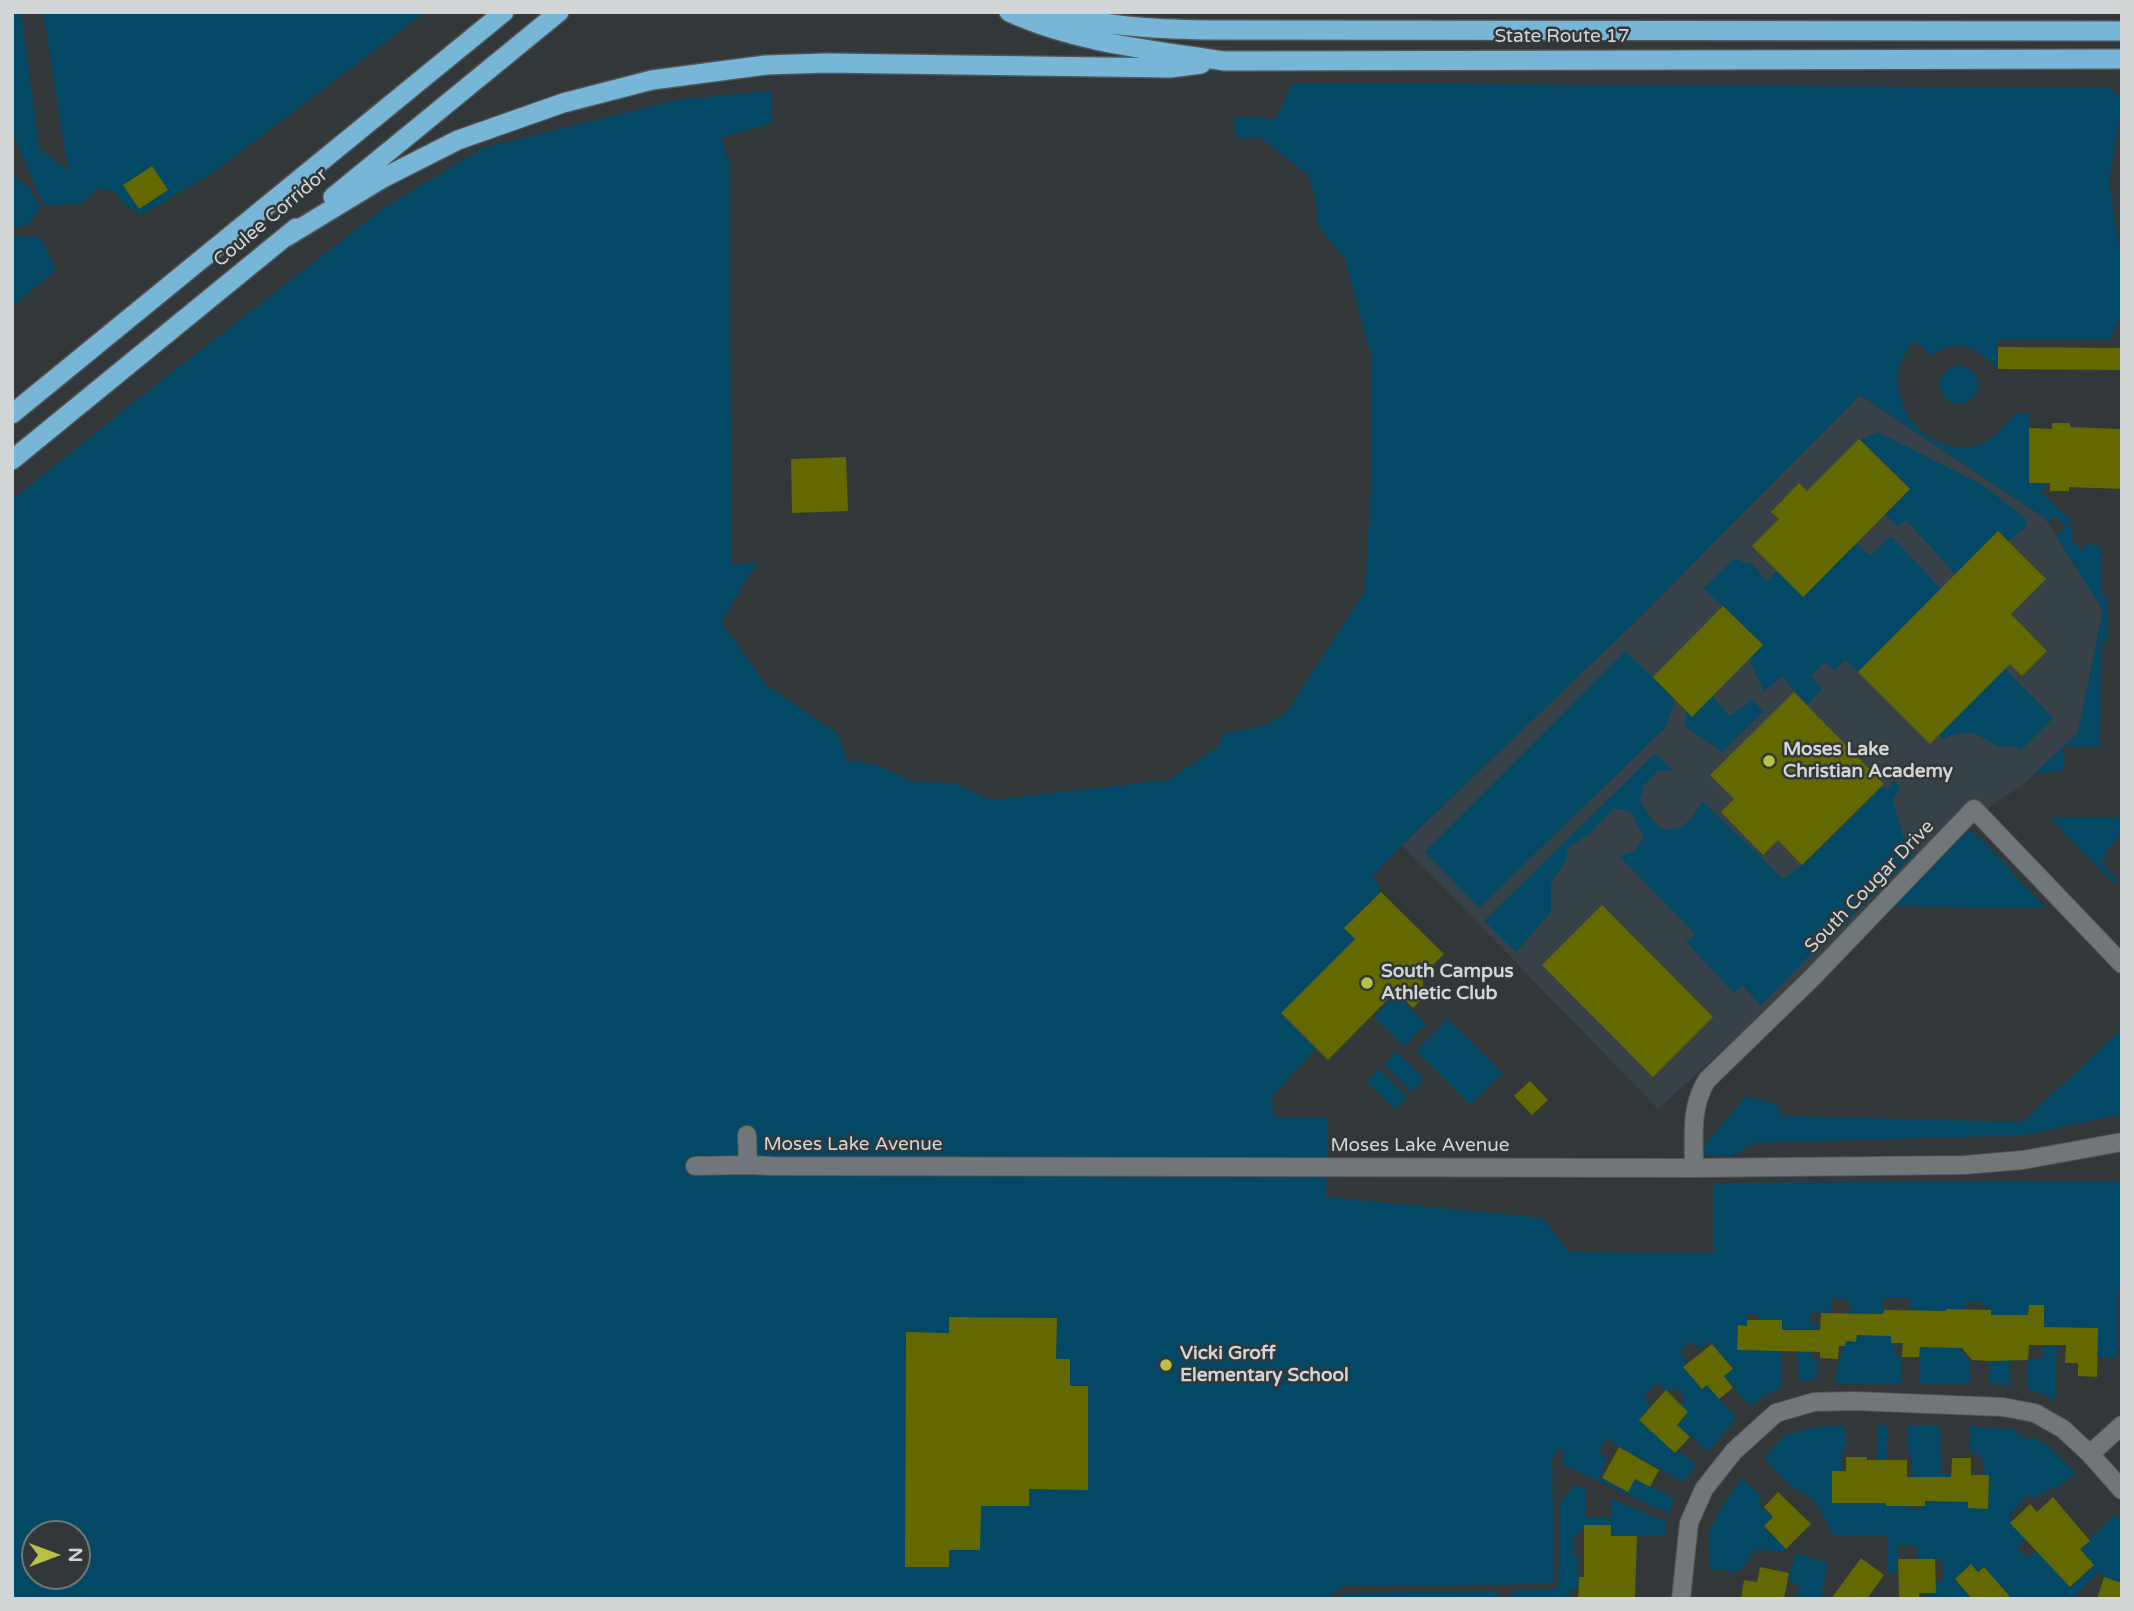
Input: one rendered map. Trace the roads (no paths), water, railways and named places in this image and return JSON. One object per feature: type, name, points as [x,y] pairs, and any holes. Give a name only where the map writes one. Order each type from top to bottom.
[{"type":"highway","name":"Coulee Corridor","points":[[12,414],[504,12]]},
{"type":"highway","name":"Coulee Corridor","points":[[12,460],[559,12]]},
{"type":"highway","name":"State Route 17","points":[[1009,12],[1051,27],[1112,43],[1224,61],[2122,59]]},
{"type":"highway","name":"State Route 17","points":[[1048,12],[1106,25],[1147,29],[2122,31]]},
{"type":"highway","points":[[286,237],[383,178],[458,140],[563,103],[652,80],[766,65],[1170,68],[1224,61]]},
{"type":"street","name":"South Cougar Drive","points":[[1694,1168],[1695,1110],[1698,1094],[1707,1080],[1812,978],[1974,809],[2122,964]]},
{"type":"street","name":"Moses Lake Avenue","points":[[747,1135],[748,1166],[1694,1168],[1964,1165],[2023,1160],[2122,1142]]},
{"type":"street","points":[[695,1166],[748,1166]]},
{"type":"street","points":[[1681,1599],[1689,1523],[1704,1489],[1734,1451],[1776,1413],[1814,1402],[2003,1407],[2035,1413],[2063,1429],[2122,1490]]},
{"type":"street","points":[[2090,1454],[2122,1425]]},
{"type":"place","name":"Moses Lake Christian Academy","points":[[1769,761]]},
{"type":"place","name":"South Campus Athletic Club","points":[[1367,983]]},
{"type":"place","name":"Vicki Groff Elementary School","points":[[1166,1365]]}]
